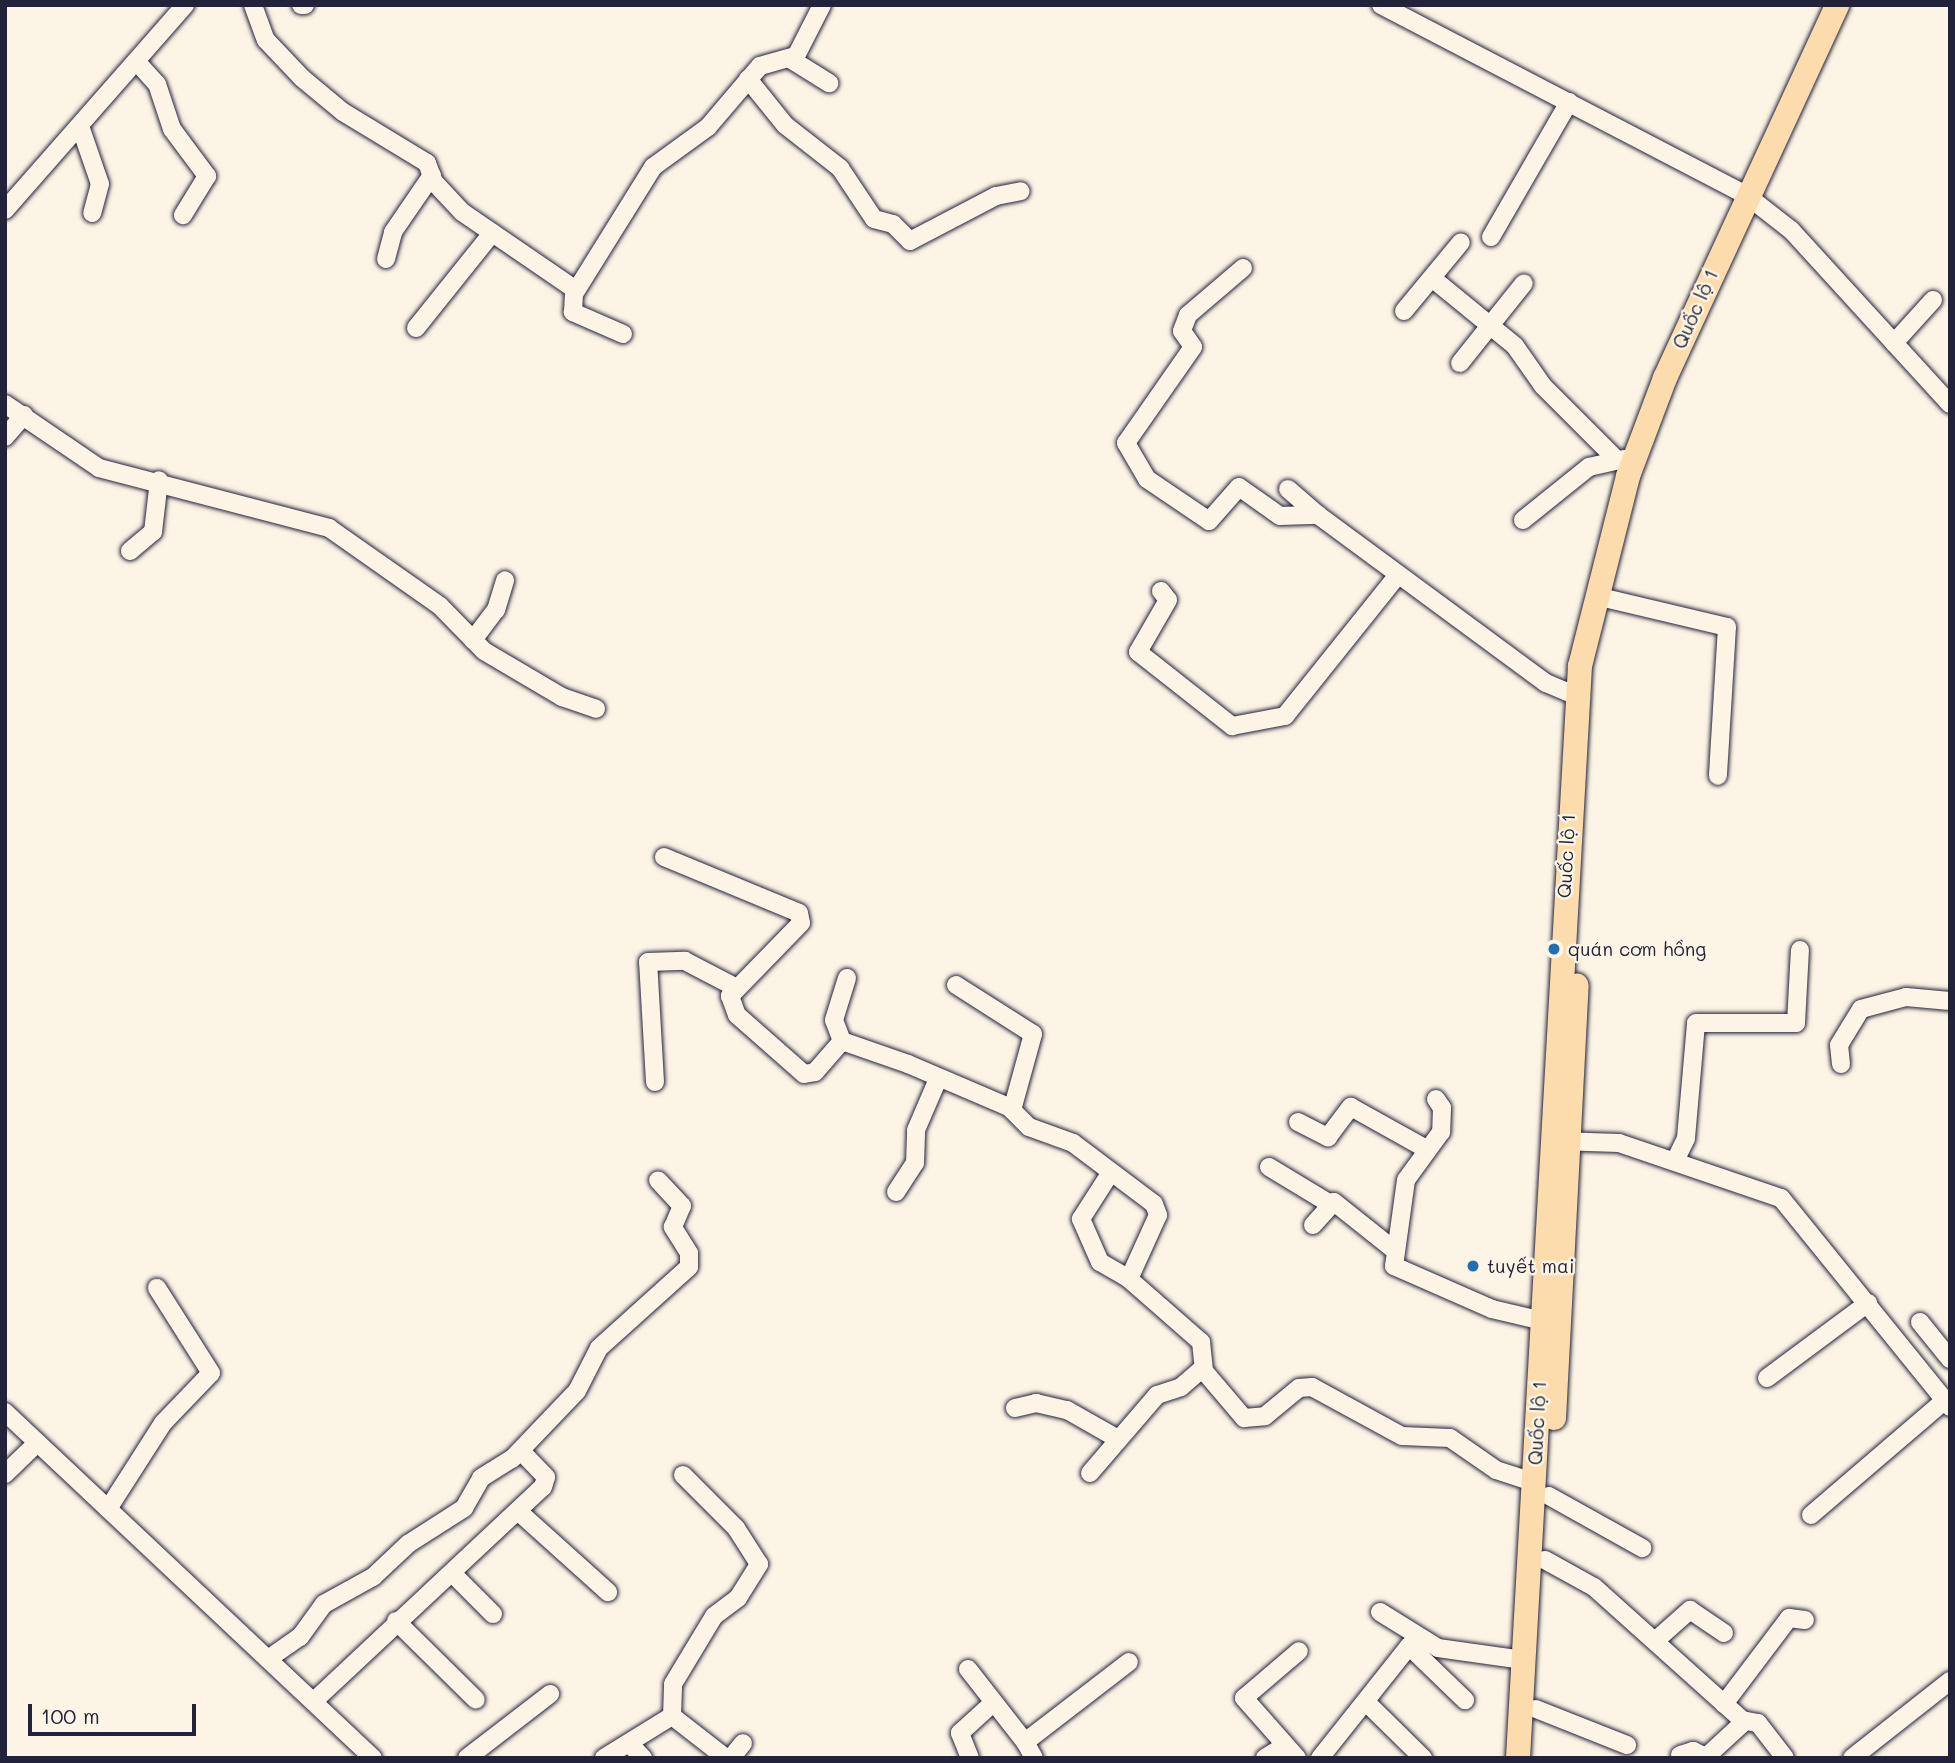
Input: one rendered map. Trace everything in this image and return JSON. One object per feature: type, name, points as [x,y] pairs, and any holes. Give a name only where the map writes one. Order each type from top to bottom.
[{"type":"highway","name":"Quốc lộ 1","points":[[1518,1758],[1523,1660],[1541,1489],[1586,750],[1609,599],[1656,438],[1752,200],[1837,5]]},
{"type":"highway","name":"Quốc lộ 1","points":[[1533,1758],[1545,1560],[1541,1489],[1543,1321],[1562,1142],[1577,696],[1597,581],[1626,459],[1752,200],[1851,5]]},
{"type":"street","points":[[253,5],[266,40],[302,78],[342,112],[427,163],[432,175],[462,212],[576,290]]},
{"type":"street","points":[[792,60],[822,5]]},
{"type":"street","points":[[1381,5],[1752,200],[1791,230],[1950,404]]},
{"type":"street","points":[[5,209],[136,61],[175,9]]},
{"type":"street","points":[[623,334],[573,312],[576,290],[653,167],[708,127],[764,63],[792,60],[829,83]]},
{"type":"street","points":[[136,61],[157,84],[172,129],[207,176],[183,215]]},
{"type":"street","points":[[748,79],[785,125],[839,168],[874,219],[893,225],[911,241],[996,196],[1021,191]]},
{"type":"street","points":[[1490,237],[1569,102]]},
{"type":"street","points":[[79,126],[100,184],[92,213]]},
{"type":"street","points":[[386,259],[393,232],[432,175]]},
{"type":"street","points":[[416,328],[492,233]]},
{"type":"street","points":[[1405,311],[1461,242]]},
{"type":"street","points":[[1243,268],[1188,315],[1182,331],[1193,347],[1124,447],[1154,486],[1209,521],[1239,487],[1280,516],[1318,515]]},
{"type":"street","points":[[1432,278],[1490,326],[1626,459]]},
{"type":"street","points":[[1460,363],[1524,283]]},
{"type":"street","points":[[1894,343],[1933,300]]},
{"type":"street","points":[[5,404],[90,464],[159,480],[329,528],[562,697],[596,709]]},
{"type":"street","points":[[5,437],[24,415]]},
{"type":"street","points":[[1522,520],[1589,467],[1626,459]]},
{"type":"street","points":[[130,551],[153,532],[159,480]]},
{"type":"street","points":[[1288,489],[1318,515],[1546,683],[1577,696]]},
{"type":"street","points":[[1161,591],[1168,600],[1138,652],[1232,726],[1287,714],[1398,575]]},
{"type":"street","points":[[478,634],[505,580]]},
{"type":"street","points":[[1609,599],[1727,627],[1718,776]]},
{"type":"street","points":[[664,857],[799,913],[801,923],[733,986]]},
{"type":"street","points":[[1675,1161],[1686,1138],[1696,1023],[1796,1023],[1800,950]]},
{"type":"street","points":[[655,1082],[648,962],[685,961],[733,986]]},
{"type":"street","points":[[847,978],[834,1020],[842,1041],[1012,1110],[1026,1126],[1073,1143],[1159,1212],[1129,1279]]},
{"type":"street","points":[[956,985],[1033,1034],[1012,1110]]},
{"type":"street","points":[[733,986],[737,1016],[806,1075],[842,1041]]},
{"type":"street","points":[[1841,1064],[1839,1045],[1861,1009],[1906,997],[1950,1001]]},
{"type":"street","points":[[896,1192],[915,1163],[916,1130],[938,1079]]},
{"type":"street","points":[[1436,1099],[1442,1108],[1441,1132],[1426,1149],[1406,1180],[1393,1249],[1394,1266],[1402,1273],[1543,1321]]},
{"type":"street","points":[[1298,1122],[1328,1137],[1351,1107],[1426,1149]]},
{"type":"street","points":[[1562,1142],[1619,1143],[1781,1198],[1947,1404],[1811,1516]]},
{"type":"street","points":[[1269,1167],[1330,1204],[1393,1249]]},
{"type":"street","points":[[1111,1171],[1081,1219],[1100,1262],[1129,1279],[1199,1339],[1203,1368],[1247,1420],[1269,1414],[1299,1388],[1312,1387],[1402,1436],[1450,1438],[1496,1470],[1541,1489],[1642,1548]]},
{"type":"street","points":[[268,1659],[300,1637],[324,1604],[455,1517],[481,1478],[520,1450],[586,1380],[598,1348],[691,1263],[673,1227],[682,1206],[658,1180]]},
{"type":"street","points":[[1312,1225],[1330,1204]]},
{"type":"street","points":[[108,1509],[163,1423],[211,1373],[157,1288]]},
{"type":"street","points":[[1767,1378],[1867,1303]]},
{"type":"street","points":[[1920,1322],[1950,1359]]},
{"type":"street","points":[[1090,1473],[1157,1395],[1181,1387],[1203,1368]]},
{"type":"street","points":[[1015,1408],[1036,1403],[1067,1410],[1118,1439]]},
{"type":"street","points":[[5,1412],[373,1758]]},
{"type":"street","points":[[5,1474],[37,1443]]},
{"type":"street","points":[[314,1701],[396,1621],[519,1512],[546,1482],[520,1450]]},
{"type":"street","points":[[672,1716],[673,1684],[759,1560],[683,1475]]},
{"type":"street","points":[[519,1512],[608,1592]]},
{"type":"street","points":[[1545,1560],[1594,1587],[1724,1704],[1745,1721],[1758,1723],[1785,1758]]},
{"type":"street","points":[[452,1573],[493,1614]]},
{"type":"street","points":[[1655,1641],[1690,1610],[1724,1633]]},
{"type":"street","points":[[1380,1612],[1438,1648],[1523,1660]]},
{"type":"street","points":[[1724,1704],[1789,1618],[1805,1620]]},
{"type":"street","points":[[396,1621],[476,1700]]},
{"type":"street","points":[[1320,1758],[1409,1646],[1465,1700]]},
{"type":"street","points":[[1265,1758],[1291,1752],[1244,1696],[1299,1651]]},
{"type":"street","points":[[968,1669],[1030,1750],[1129,1662]]},
{"type":"street","points":[[1852,1758],[1950,1681]]},
{"type":"street","points":[[467,1758],[550,1694]]},
{"type":"street","points":[[1366,1702],[1423,1758]]},
{"type":"street","points":[[970,1758],[960,1733],[993,1703]]},
{"type":"street","points":[[1536,1709],[1627,1745]]},
{"type":"street","points":[[604,1758],[672,1716]]},
{"type":"street","points":[[672,1716],[728,1758],[743,1743]]},
{"type":"street","points":[[1680,1755],[1693,1751],[1706,1757],[1745,1721]]},
{"type":"street","points":[[629,1742],[643,1758]]},
{"type":"place","name":"quán cơm hồng","points":[[1554,949]]},
{"type":"place","name":"tuyết mai","points":[[1473,1266]]}]
